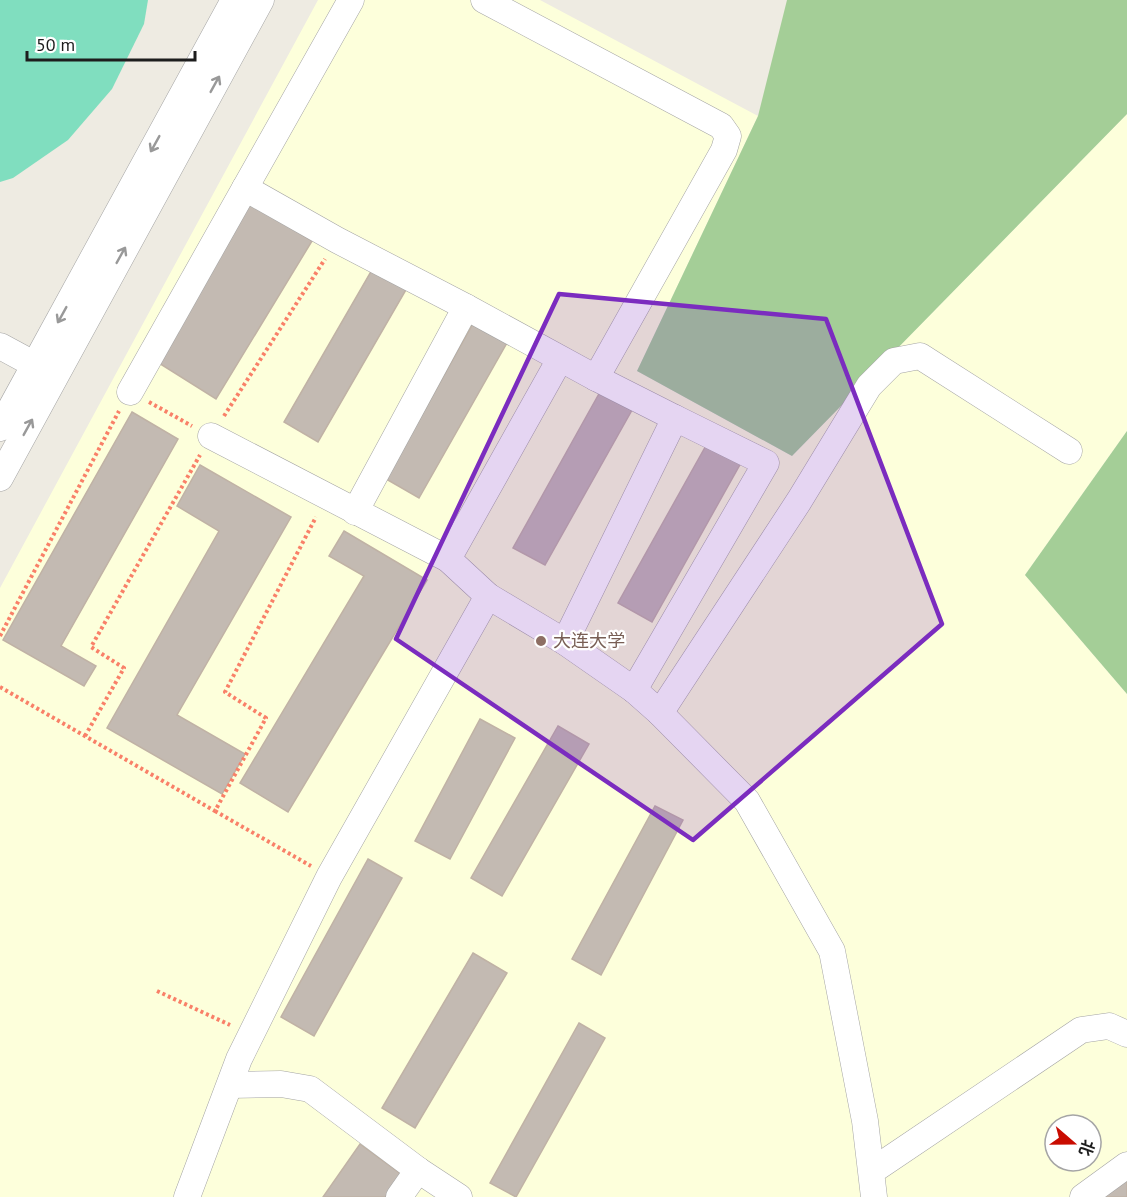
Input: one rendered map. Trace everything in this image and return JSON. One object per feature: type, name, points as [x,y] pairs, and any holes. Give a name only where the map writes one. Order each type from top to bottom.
[{"type":"street","points":[[0,478],[45,370],[234,0]]},
{"type":"street","points":[[0,428],[45,370],[261,0]]},
{"type":"street","points":[[130,392],[351,0]]},
{"type":"street","points":[[484,0],[722,126],[728,136],[724,150],[596,378]]},
{"type":"street","points":[[245,188],[337,240],[560,359],[766,463],[634,690]]},
{"type":"street","points":[[355,512],[466,307]]},
{"type":"street","points":[[0,346],[45,370]]},
{"type":"street","points":[[660,713],[799,501],[869,386],[894,361],[920,356],[1069,451]]},
{"type":"street","points":[[447,559],[560,359]]},
{"type":"street","points":[[565,642],[675,418]]},
{"type":"street","points":[[211,436],[447,559],[488,596],[565,642],[634,690],[660,713],[747,801],[832,951],[866,1121],[870,1188]]},
{"type":"street","points":[[187,1197],[239,1059],[329,877],[488,596]]},
{"type":"street","points":[[870,1188],[1081,1030],[1109,1026],[1127,1034]]},
{"type":"street","points":[[230,1085],[281,1084],[310,1089],[418,1170],[459,1197]]},
{"type":"street","points":[[1083,1197],[1127,1165]]},
{"type":"street","points":[[399,1197],[418,1170]]},
{"type":"path","points":[[85,736],[124,668],[91,647],[211,436],[337,240]]},
{"type":"path","points":[[0,636],[130,392],[211,436]]},
{"type":"path","points":[[215,811],[266,718],[225,692],[326,497]]},
{"type":"path","points":[[0,687],[329,877]]},
{"type":"path","points":[[157,991],[251,1035]]},
{"type":"highlighted area","points":[[559,294],[826,319],[942,624],[693,840],[396,639]]},
{"type":"shaded area","name":"大连大学","points":[[318,0],[540,0],[758,116],[637,371],[792,456],[1127,114],[1127,431],[1025,575],[1127,694],[1127,1197],[0,1197],[0,588]]},
{"type":"green space","points":[[0,0],[148,0],[144,24],[112,89],[68,140],[13,178],[0,182]]},
{"type":"green space","points":[[787,0],[1127,0],[1127,114],[792,456],[637,371],[758,116]]},
{"type":"green space","points":[[1127,431],[1127,694],[1025,575]]},
{"type":"building","points":[[250,202],[312,241],[216,399],[154,360]]},
{"type":"building","points":[[373,268],[407,288],[318,442],[284,422]]},
{"type":"building","points":[[474,322],[508,341],[419,498],[386,479]]},
{"type":"building","points":[[600,392],[632,410],[545,565],[513,548]]},
{"type":"building","points":[[132,412],[178,439],[61,646],[96,666],[84,686],[3,640]]},
{"type":"building","points":[[708,442],[742,461],[652,622],[618,603]]},
{"type":"building","points":[[200,465],[291,517],[177,715],[245,754],[222,794],[107,728],[219,531],[177,506]]},
{"type":"building","points":[[344,531],[427,580],[288,812],[240,783],[364,576],[329,556]]},
{"type":"building","points":[[480,719],[515,738],[450,859],[415,841]]},
{"type":"building","points":[[558,726],[589,744],[502,896],[471,878]]},
{"type":"building","points":[[655,806],[683,820],[601,975],[572,959]]},
{"type":"building","points":[[368,859],[402,878],[314,1036],[281,1017]]},
{"type":"building","points":[[473,953],[507,973],[415,1128],[382,1108]]},
{"type":"building","points":[[579,1023],[605,1038],[516,1197],[490,1183]]},
{"type":"building","points":[[360,1144],[402,1175],[387,1197],[323,1197]]},
{"type":"building","points":[[1127,1174],[1127,1197],[1095,1197]]},
{"type":"place","name":"大连大学","points":[[541,641]]}]
